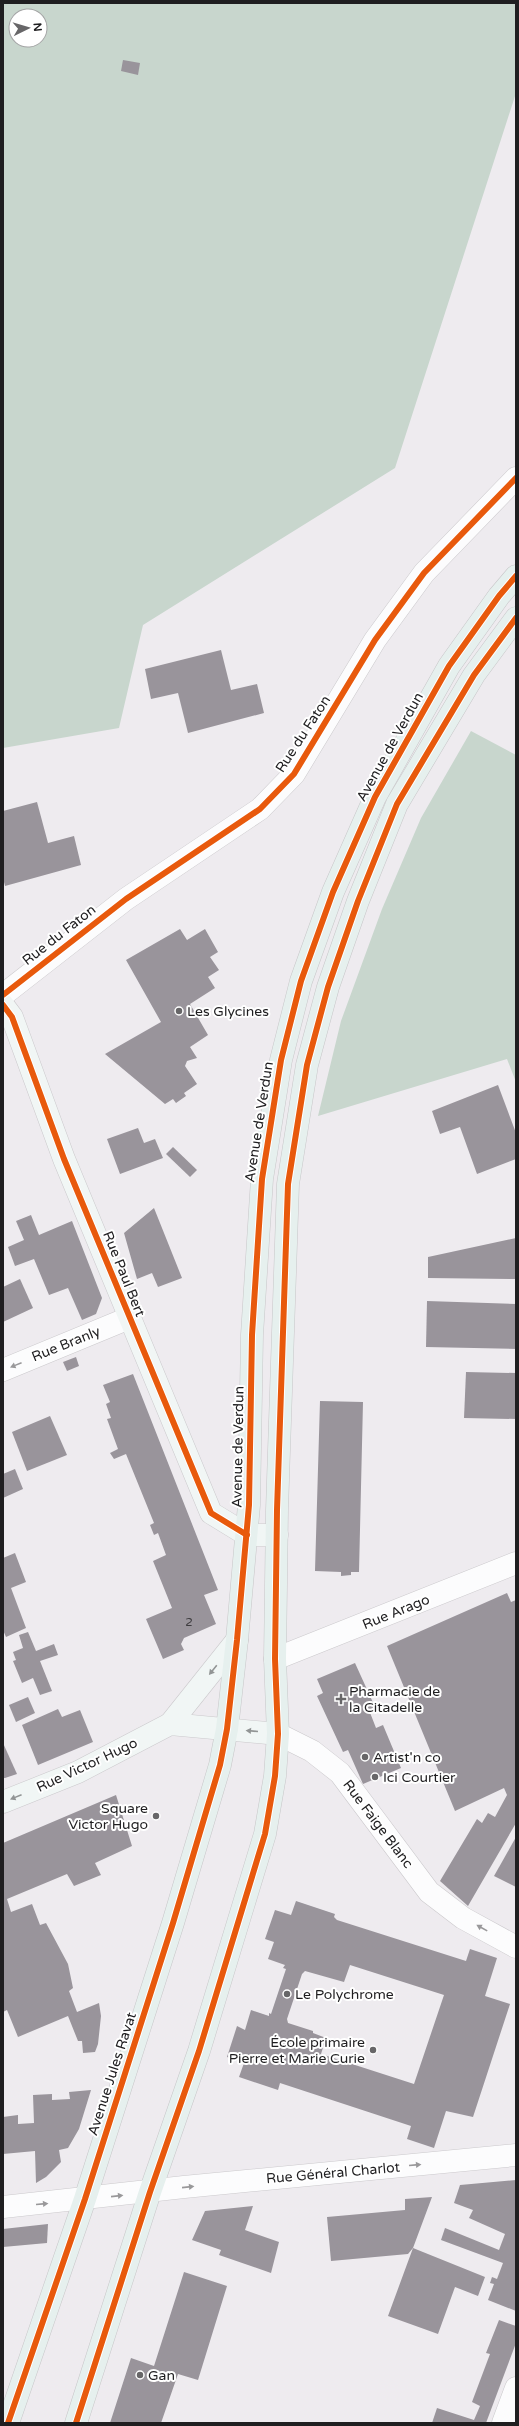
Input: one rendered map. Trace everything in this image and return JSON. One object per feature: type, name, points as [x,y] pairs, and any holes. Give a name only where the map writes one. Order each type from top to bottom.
[{"type":"main road","name":"Avenue de Verdun","points":[[227,1729],[237,1640],[249,1505],[252,1335],[262,1179],[281,1060],[301,981],[333,892],[375,797],[449,666],[499,596],[516,576]]},
{"type":"main road","points":[[76,2423],[150,2192],[199,2051],[265,1834],[275,1776],[278,1734],[276,1659],[276,1535],[288,1184],[307,1065],[328,987],[355,908],[397,804],[474,675],[516,618]]},
{"type":"main road","name":"Rue Paul Bert","points":[[3,1005],[12,1017],[64,1159],[211,1514],[247,1535]]},
{"type":"main road","points":[[247,1535],[276,1535]]},
{"type":"main road","name":"Rue Victor Hugo","points":[[3,1802],[78,1772],[170,1724],[237,1640]]},
{"type":"main road","points":[[170,1724],[227,1729]]},
{"type":"main road","name":"Rue Faige Blanc","points":[[227,1729],[278,1734]]},
{"type":"main road","name":"Avenue Jules Ravat","points":[[8,2423],[85,2199],[173,1922],[220,1765],[227,1729]]},
{"type":"street","name":"Rue du Faton","points":[[3,995],[126,899],[260,809],[294,774],[375,640],[424,573],[516,478]]},
{"type":"street","name":"Rue Branly","points":[[3,1370],[129,1318]]},
{"type":"street","name":"Rue Arago","points":[[276,1659],[516,1563]]},
{"type":"street","name":"Rue Faige Blanc","points":[[278,1734],[312,1750],[340,1773],[430,1892],[462,1918],[516,1947]]},
{"type":"street","name":"Rue Général Charlot","points":[[3,2207],[150,2192],[184,2187],[516,2155]]},
{"type":"street","points":[[503,2423],[516,2388]]},
{"type":"shaded area","points":[[3,3],[516,3],[516,93],[395,468],[143,625],[119,728],[3,748]]},
{"type":"shaded area","points":[[471,731],[516,755],[516,1082],[507,1059],[318,1116],[341,1021],[382,909],[421,818]]},
{"type":"building","points":[[123,60],[140,63],[138,75],[121,71]]},
{"type":"building","points":[[221,650],[231,690],[257,684],[264,713],[188,733],[178,693],[151,699],[145,669]]},
{"type":"building","points":[[37,802],[48,843],[74,836],[81,865],[5,886],[3,878],[3,811]]},
{"type":"building","name":"Les Glycines","points":[[180,929],[187,940],[205,929],[218,952],[210,957],[219,970],[208,977],[215,988],[190,1004],[208,1035],[190,1047],[197,1058],[187,1061],[185,1066],[197,1084],[184,1093],[186,1096],[176,1103],[173,1099],[165,1104],[105,1054],[161,1022],[126,960]]},
{"type":"building","points":[[498,1085],[516,1133],[516,1159],[477,1174],[460,1127],[440,1134],[432,1111]]},
{"type":"building","points":[[138,1128],[144,1143],[155,1139],[163,1158],[120,1174],[107,1139]]},
{"type":"building","points":[[173,1147],[197,1170],[190,1177],[166,1154]]},
{"type":"building","points":[[154,1208],[182,1278],[158,1287],[152,1273],[137,1279],[124,1233]]},
{"type":"building","points":[[31,1215],[39,1235],[72,1221],[102,1298],[96,1314],[82,1320],[68,1288],[49,1295],[34,1259],[15,1266],[8,1247],[24,1240],[16,1221]]},
{"type":"building","points":[[516,1238],[516,1279],[428,1278],[428,1257]]},
{"type":"building","points":[[20,1279],[33,1308],[3,1322],[3,1287]]},
{"type":"building","points":[[427,1301],[516,1304],[516,1349],[426,1347]]},
{"type":"building","points":[[76,1357],[79,1366],[67,1371],[63,1362]]},
{"type":"building","points":[[466,1372],[516,1373],[516,1419],[464,1418]]},
{"type":"building","points":[[133,1374],[218,1590],[204,1595],[216,1624],[184,1638],[181,1644],[184,1650],[163,1659],[146,1619],[172,1608],[153,1561],[166,1555],[158,1533],[154,1535],[150,1525],[154,1523],[126,1454],[114,1459],[110,1453],[118,1449],[107,1419],[111,1418],[106,1404],[110,1402],[103,1385]]},
{"type":"building","points":[[320,1401],[363,1402],[359,1572],[351,1572],[351,1575],[341,1576],[341,1572],[315,1571]]},
{"type":"building","points":[[50,1416],[67,1455],[27,1471],[12,1432]]},
{"type":"building","points":[[15,1469],[23,1489],[3,1498],[3,1474]]},
{"type":"building","points":[[15,1553],[26,1582],[11,1588],[26,1628],[6,1637],[3,1630],[3,1558]]},
{"type":"building","points":[[507,1593],[511,1602],[516,1600],[516,1823],[468,1906],[440,1881],[477,1819],[482,1823],[488,1813],[495,1817],[507,1795],[504,1788],[455,1811],[387,1646]]},
{"type":"building","points":[[28,1632],[36,1651],[54,1644],[58,1655],[40,1661],[52,1691],[40,1695],[33,1678],[22,1683],[13,1661],[16,1660],[13,1652],[23,1648],[19,1635]]},
{"type":"building","points":[[355,1663],[375,1707],[369,1710],[376,1728],[383,1725],[401,1768],[363,1784],[348,1750],[343,1752],[317,1696],[323,1693],[317,1679]]},
{"type":"building","points":[[28,1697],[35,1713],[16,1722],[9,1705]]},
{"type":"building","points":[[58,1709],[62,1717],[80,1710],[93,1742],[38,1765],[22,1725]]},
{"type":"building","points":[[3,1743],[17,1774],[5,1778],[3,1778]]},
{"type":"building","points":[[116,1795],[132,1846],[95,1863],[101,1875],[74,1886],[67,1874],[7,1899],[11,1912],[32,1904],[40,1925],[46,1923],[68,1964],[73,1988],[69,1991],[77,2012],[99,2003],[101,2016],[98,2044],[95,2052],[83,2053],[82,2041],[78,2041],[68,2016],[18,2037],[7,2010],[3,2012],[3,1843]]},
{"type":"building","points":[[516,1837],[516,1887],[494,1876]]},
{"type":"building","points":[[296,1901],[335,1914],[334,1917],[337,1920],[466,1961],[470,1949],[497,1958],[485,1996],[510,2004],[473,2117],[446,2111],[434,2148],[407,2139],[411,2126],[280,2083],[278,2090],[239,2077],[244,2063],[227,2057],[237,2026],[245,2030],[251,2010],[269,2016],[269,2013],[271,2014],[286,1969],[283,1968],[285,1965],[268,1959],[274,1942],[265,1939],[275,1910],[291,1915]],"holes":[[[350,1965],[444,1995],[414,2084],[321,2054],[326,2038],[313,2033],[313,2031],[288,2023],[287,2019],[302,1974],[305,1971],[344,1982]]]},
{"type":"building","points":[[91,2090],[79,2129],[68,2148],[59,2150],[61,2162],[46,2177],[36,2183],[35,2151],[3,2154],[3,2117],[18,2115],[18,2124],[34,2123],[33,2095],[52,2094],[52,2100],[70,2099],[69,2092]]},
{"type":"building","points":[[516,2180],[516,2311],[488,2300],[494,2284],[490,2283],[492,2277],[497,2279],[503,2263],[441,2240],[445,2228],[499,2250],[505,2234],[469,2218],[473,2210],[454,2203],[460,2185]]},
{"type":"building","points":[[432,2197],[413,2248],[408,2254],[331,2261],[327,2217],[405,2210],[405,2199]]},
{"type":"building","points":[[253,2206],[245,2230],[279,2242],[271,2273],[219,2255],[221,2250],[192,2240],[205,2211]]},
{"type":"building","points":[[48,2224],[47,2243],[3,2247],[3,2229]]},
{"type":"building","points":[[413,2248],[485,2277],[478,2296],[455,2287],[438,2334],[388,2316]]},
{"type":"building","points":[[184,2272],[227,2286],[198,2380],[178,2374],[161,2423],[110,2423],[131,2358],[154,2366]]},
{"type":"building","points":[[499,2320],[516,2326],[516,2343],[486,2423],[432,2423],[437,2408],[474,2420],[480,2406],[472,2402],[490,2354],[486,2353]]},
{"type":"cycle path","points":[[3,995],[126,899],[260,809],[294,774],[375,640],[424,573],[516,478]]},
{"type":"cycle path","points":[[8,2423],[85,2199],[173,1923],[220,1765],[227,1729],[237,1640],[249,1505],[252,1335],[262,1179],[281,1060],[301,981],[333,892],[375,797],[449,666],[499,596],[516,576]]},
{"type":"cycle path","points":[[76,2423],[150,2192],[199,2051],[265,1834],[275,1776],[278,1734],[275,1659],[277,1510],[288,1184],[307,1065],[328,987],[358,901],[397,804],[474,675],[516,618]]},
{"type":"cycle path","points":[[3,1005],[12,1017],[64,1159],[211,1513],[247,1535]]},
{"type":"place","name":"Les Glycines","points":[[179,1011]]},
{"type":"place","name":"Pharmacie de la Citadelle","points":[[341,1699]]},
{"type":"place","name":"Artist'n co","points":[[365,1757]]},
{"type":"place","name":"Ici Courtier","points":[[375,1777]]},
{"type":"place","name":"Square Victor Hugo","points":[[156,1816]]},
{"type":"place","name":"Le Polychrome","points":[[287,1994]]},
{"type":"place","name":"École primaire Pierre et Marie Curie","points":[[373,2050]]},
{"type":"place","name":"Gan","points":[[140,2375]]}]
